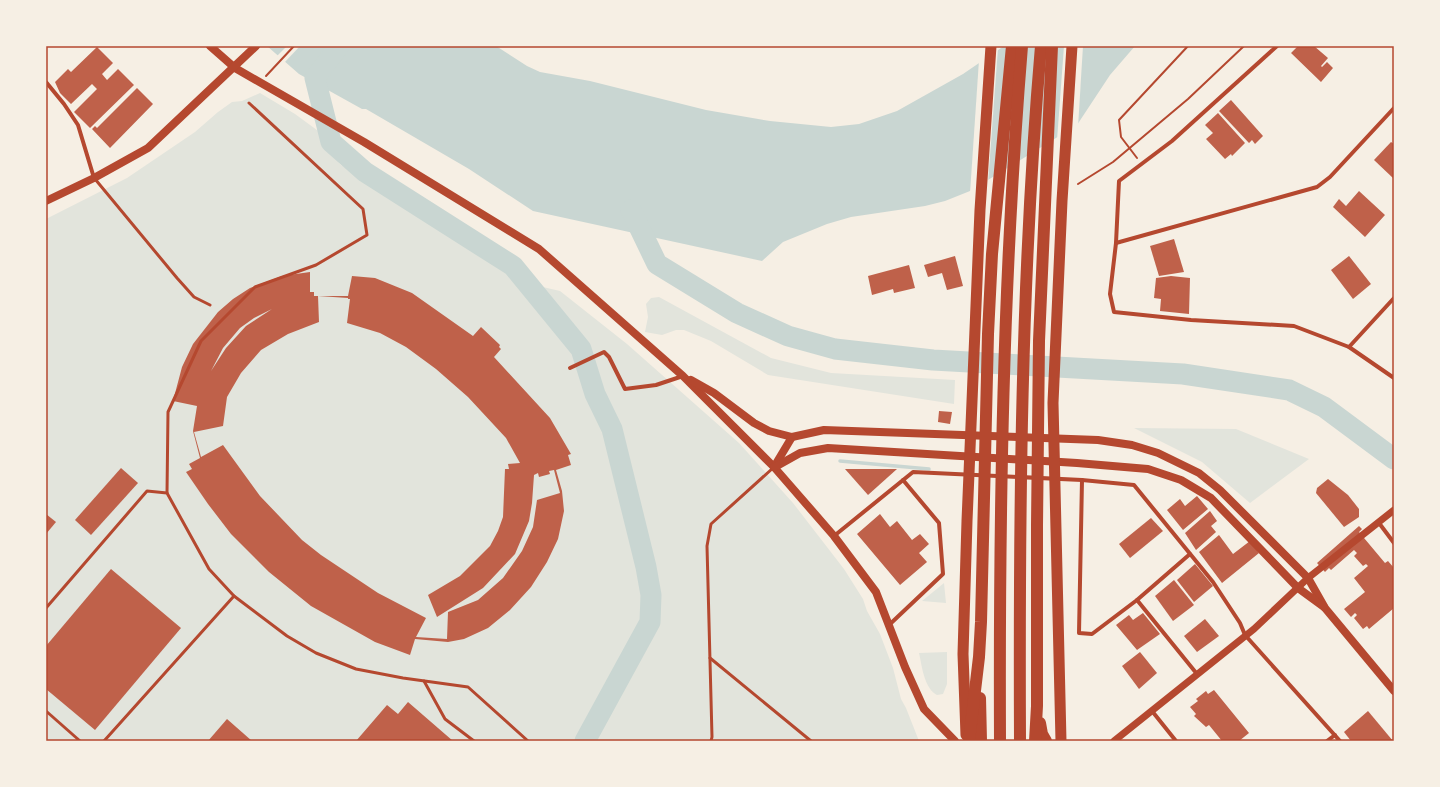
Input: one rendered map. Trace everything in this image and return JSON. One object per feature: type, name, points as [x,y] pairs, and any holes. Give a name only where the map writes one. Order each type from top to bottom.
[{"type":"highway","points":[[967,741],[963,654],[967,521],[980,210],[991,46]]},
{"type":"highway","points":[[981,741],[979,657],[984,521],[988,334],[992,254],[1012,46]]},
{"type":"highway","points":[[1000,741],[999,597],[1003,404],[1010,230],[1022,46]]},
{"type":"highway","points":[[1020,741],[1019,594],[1022,406],[1029,240],[1041,46]]},
{"type":"highway","points":[[1035,741],[1037,706],[1039,341],[1052,46]]},
{"type":"highway","points":[[1061,741],[1053,403],[1062,201],[1072,46]]},
{"type":"highway","points":[[967,741],[979,657]]},
{"type":"highway","points":[[1037,706],[1042,734],[1046,741]]},
{"type":"main road","points":[[210,46],[235,68],[364,142],[539,249],[683,376],[774,467],[834,536],[876,592],[905,667],[924,708],[955,741]]},
{"type":"main road","points":[[46,201],[94,178],[148,148],[235,68],[256,46]]},
{"type":"main road","points":[[683,376],[714,393],[754,423],[769,431],[792,437],[824,430],[1098,440],[1132,445],[1158,453],[1199,473],[1220,490],[1308,578],[1325,608],[1393,687]]},
{"type":"main road","points":[[774,467],[792,437]]},
{"type":"main road","points":[[774,467],[800,453],[828,448],[1077,463],[1148,469],[1182,480],[1211,498],[1298,588],[1325,608]]},
{"type":"street","points":[[1277,46],[1172,141],[1119,181],[1116,243],[1110,294],[1114,312],[1191,320],[1294,326],[1349,347],[1394,378]]},
{"type":"street","points":[[46,82],[64,104],[78,125],[94,178]]},
{"type":"street","points":[[1116,243],[1317,188],[1330,177],[1394,108]]},
{"type":"street","points":[[1349,347],[1394,298]]},
{"type":"street","points":[[570,368],[604,352],[609,357],[625,389],[656,385],[683,376]]},
{"type":"street","points":[[834,536],[912,472],[1082,480],[1134,485],[1213,582],[1240,623],[1245,635],[1340,741]]},
{"type":"street","points":[[889,625],[943,574],[939,523],[903,480]]},
{"type":"street","points":[[1082,480],[1079,633],[1092,634],[1137,600],[1190,554]]},
{"type":"street","points":[[1114,741],[1245,635],[1308,578],[1394,510]]},
{"type":"street","points":[[1379,523],[1394,543]]},
{"type":"street","points":[[1137,600],[1197,674]]},
{"type":"street","points":[[1152,711],[1176,741]]},
{"type":"street","points":[[1327,741],[1335,735]]},
{"type":"lane","points":[[249,103],[363,209],[367,235],[316,265],[255,287],[201,341],[168,412],[167,493],[209,569],[234,596],[287,636],[316,653],[356,669],[468,687],[528,741]]},
{"type":"lane","points":[[94,178],[172,273],[194,297],[210,305]]},
{"type":"lane","points":[[711,741],[707,546],[711,524],[774,467]]},
{"type":"lane","points":[[46,608],[147,491],[167,493]]},
{"type":"lane","points":[[104,741],[234,596]]},
{"type":"lane","points":[[710,658],[811,741]]},
{"type":"lane","points":[[424,681],[445,719],[474,741]]},
{"type":"lane","points":[[46,711],[80,741]]},
{"type":"path","points":[[268,74],[294,46]]},
{"type":"path","points":[[1138,159],[1121,137],[1119,120],[1188,46]]},
{"type":"path","points":[[1078,184],[1114,162],[1188,99],[1244,46]]},
{"type":"shaded area","points":[[267,46],[496,46],[527,66],[540,72],[590,81],[706,110],[770,121],[831,127],[859,124],[897,111],[963,74],[1004,46],[1135,46],[1110,75],[1077,125],[970,191],[945,201],[925,206],[851,217],[827,224],[783,242],[762,261],[533,211],[469,169],[366,109],[362,109],[299,74]]},
{"type":"shaded area","points":[[260,93],[295,114],[321,133],[332,155],[341,165],[408,204],[483,254],[517,281],[560,291],[627,344],[739,443],[793,503],[844,569],[863,599],[867,611],[880,634],[893,668],[901,699],[919,741],[46,741],[46,219],[127,178],[195,132],[232,102],[242,101]]},
{"type":"shaded area","points":[[659,297],[771,358],[831,373],[955,380],[954,404],[768,375],[711,341],[684,330],[676,330],[662,335],[645,332],[648,317],[646,304],[651,298]]},
{"type":"shaded area","points":[[1134,428],[1236,429],[1309,459],[1250,503],[1202,462]]},
{"type":"shaded area","points":[[944,583],[946,603],[922,601]]},
{"type":"shaded area","points":[[947,652],[947,684],[943,694],[937,695],[926,682],[919,653]]},
{"type":"pier","points":[[287,46],[300,46],[284,63],[276,57]]},
{"type":"pier","points":[[1064,46],[1083,46],[1078,127],[1057,140]]},
{"type":"pier","points":[[998,48],[988,183],[970,193],[979,60]]},
{"type":"building","points":[[1298,46],[1314,46],[1328,58],[1321,66],[1322,67],[1327,62],[1333,68],[1321,82],[1291,53]]},
{"type":"building","points":[[97,47],[113,63],[102,74],[107,80],[118,69],[134,85],[90,128],[74,112],[97,89],[92,84],[71,104],[60,93],[55,82],[68,69],[71,72]]},
{"type":"building","points":[[137,88],[153,104],[110,148],[92,129],[95,126],[97,128]]},
{"type":"building","points":[[1231,100],[1263,136],[1255,144],[1252,140],[1249,143],[1219,111]]},
{"type":"building","points":[[1218,113],[1245,143],[1232,156],[1231,154],[1225,159],[1206,139],[1213,133],[1205,125]]},
{"type":"building","points":[[1391,142],[1394,144],[1394,179],[1374,160]]},
{"type":"building","points":[[1359,191],[1385,215],[1365,237],[1333,207],[1339,199],[1346,206]]},
{"type":"building","points":[[1174,239],[1184,272],[1159,276],[1150,246]]},
{"type":"building","points":[[955,256],[963,286],[947,290],[942,273],[928,277],[924,265]]},
{"type":"building","points":[[1349,256],[1371,284],[1353,299],[1331,270]]},
{"type":"building","points":[[909,265],[915,288],[894,293],[893,289],[872,295],[868,276]]},
{"type":"building","points":[[310,272],[310,292],[314,292],[314,296],[318,296],[348,296],[352,276],[375,278],[412,293],[473,336],[481,327],[500,345],[499,347],[501,349],[494,357],[550,418],[571,454],[568,455],[571,465],[556,470],[562,491],[564,511],[558,539],[547,562],[531,587],[510,610],[488,628],[464,639],[448,642],[415,639],[410,655],[375,642],[311,606],[269,572],[231,534],[186,472],[192,469],[189,464],[200,458],[193,431],[197,406],[173,401],[182,367],[193,344],[218,312],[233,299],[250,288],[282,276]],"holes":[[[318,296],[350,299],[347,323],[380,333],[406,347],[436,369],[468,397],[506,438],[520,463],[508,464],[509,469],[505,469],[503,517],[490,546],[460,576],[428,595],[437,617],[483,588],[515,554],[529,521],[534,475],[538,473],[539,477],[550,474],[549,471],[554,470],[560,493],[537,500],[533,527],[522,551],[503,578],[478,600],[448,612],[447,639],[416,637],[426,618],[378,593],[321,555],[302,540],[260,496],[223,445],[201,457],[194,432],[223,426],[227,397],[241,373],[261,350],[288,334],[319,322]],[[272,309],[246,326],[226,348],[211,371],[223,348],[240,328],[254,318]]]},
{"type":"building","points":[[1171,276],[1190,278],[1189,314],[1160,311],[1161,299],[1154,298],[1156,278]]},
{"type":"building","points":[[939,411],[952,412],[950,424],[938,422]]},
{"type":"building","points":[[121,468],[138,483],[91,535],[75,520]]},
{"type":"building","points":[[845,469],[897,469],[868,495]]},
{"type":"building","points":[[1328,479],[1348,495],[1359,509],[1359,517],[1344,527],[1316,493],[1317,488]]},
{"type":"building","points":[[1197,496],[1208,509],[1183,530],[1167,510],[1180,499],[1185,506]]},
{"type":"building","points":[[1210,511],[1217,521],[1211,526],[1216,532],[1196,550],[1185,533]]},
{"type":"building","points":[[46,514],[56,522],[46,534]]},
{"type":"building","points":[[880,514],[890,527],[897,521],[912,540],[920,534],[929,544],[919,553],[927,562],[900,585],[857,534]]},
{"type":"building","points":[[1151,518],[1163,531],[1130,558],[1119,544]]},
{"type":"building","points":[[1359,526],[1362,529],[1359,532],[1385,563],[1388,561],[1394,568],[1394,608],[1369,629],[1367,626],[1363,629],[1354,618],[1357,615],[1355,613],[1351,617],[1344,609],[1365,592],[1354,578],[1368,566],[1366,564],[1363,566],[1354,556],[1357,553],[1354,550],[1331,570],[1329,568],[1325,572],[1317,563]]},
{"type":"building","points":[[1219,535],[1233,554],[1250,541],[1259,553],[1222,583],[1199,552]]},
{"type":"building","points":[[1195,564],[1213,586],[1194,602],[1177,580]]},
{"type":"building","points":[[111,569],[181,628],[95,730],[46,689],[46,646]]},
{"type":"building","points":[[1174,580],[1194,605],[1173,621],[1155,596]]},
{"type":"building","points":[[1143,613],[1160,634],[1137,650],[1116,625],[1129,615],[1133,620]]},
{"type":"building","points":[[1205,619],[1219,636],[1197,652],[1184,636]]},
{"type":"building","points":[[1140,652],[1157,673],[1139,689],[1122,666]]},
{"type":"building","points":[[1214,690],[1249,733],[1239,741],[1222,741],[1209,725],[1206,727],[1194,716],[1196,714],[1190,707],[1198,701],[1196,699],[1206,691],[1208,694]]},
{"type":"building","points":[[408,702],[453,741],[356,741],[387,705],[398,714]]},
{"type":"building","points":[[1368,711],[1393,741],[1351,741],[1344,732]]},
{"type":"building","points":[[227,719],[252,741],[208,741]]},
{"type":"waterway","points":[[339,46],[315,78],[331,142],[365,172],[513,266],[581,349],[595,394],[612,429],[646,567],[651,595],[650,622],[585,741]]},
{"type":"waterway","points":[[631,210],[657,264],[737,313],[788,336],[835,349],[933,360],[1183,374],[1289,390],[1324,407],[1394,459]]},
{"type":"waterway","points":[[840,461],[929,469]]}]
